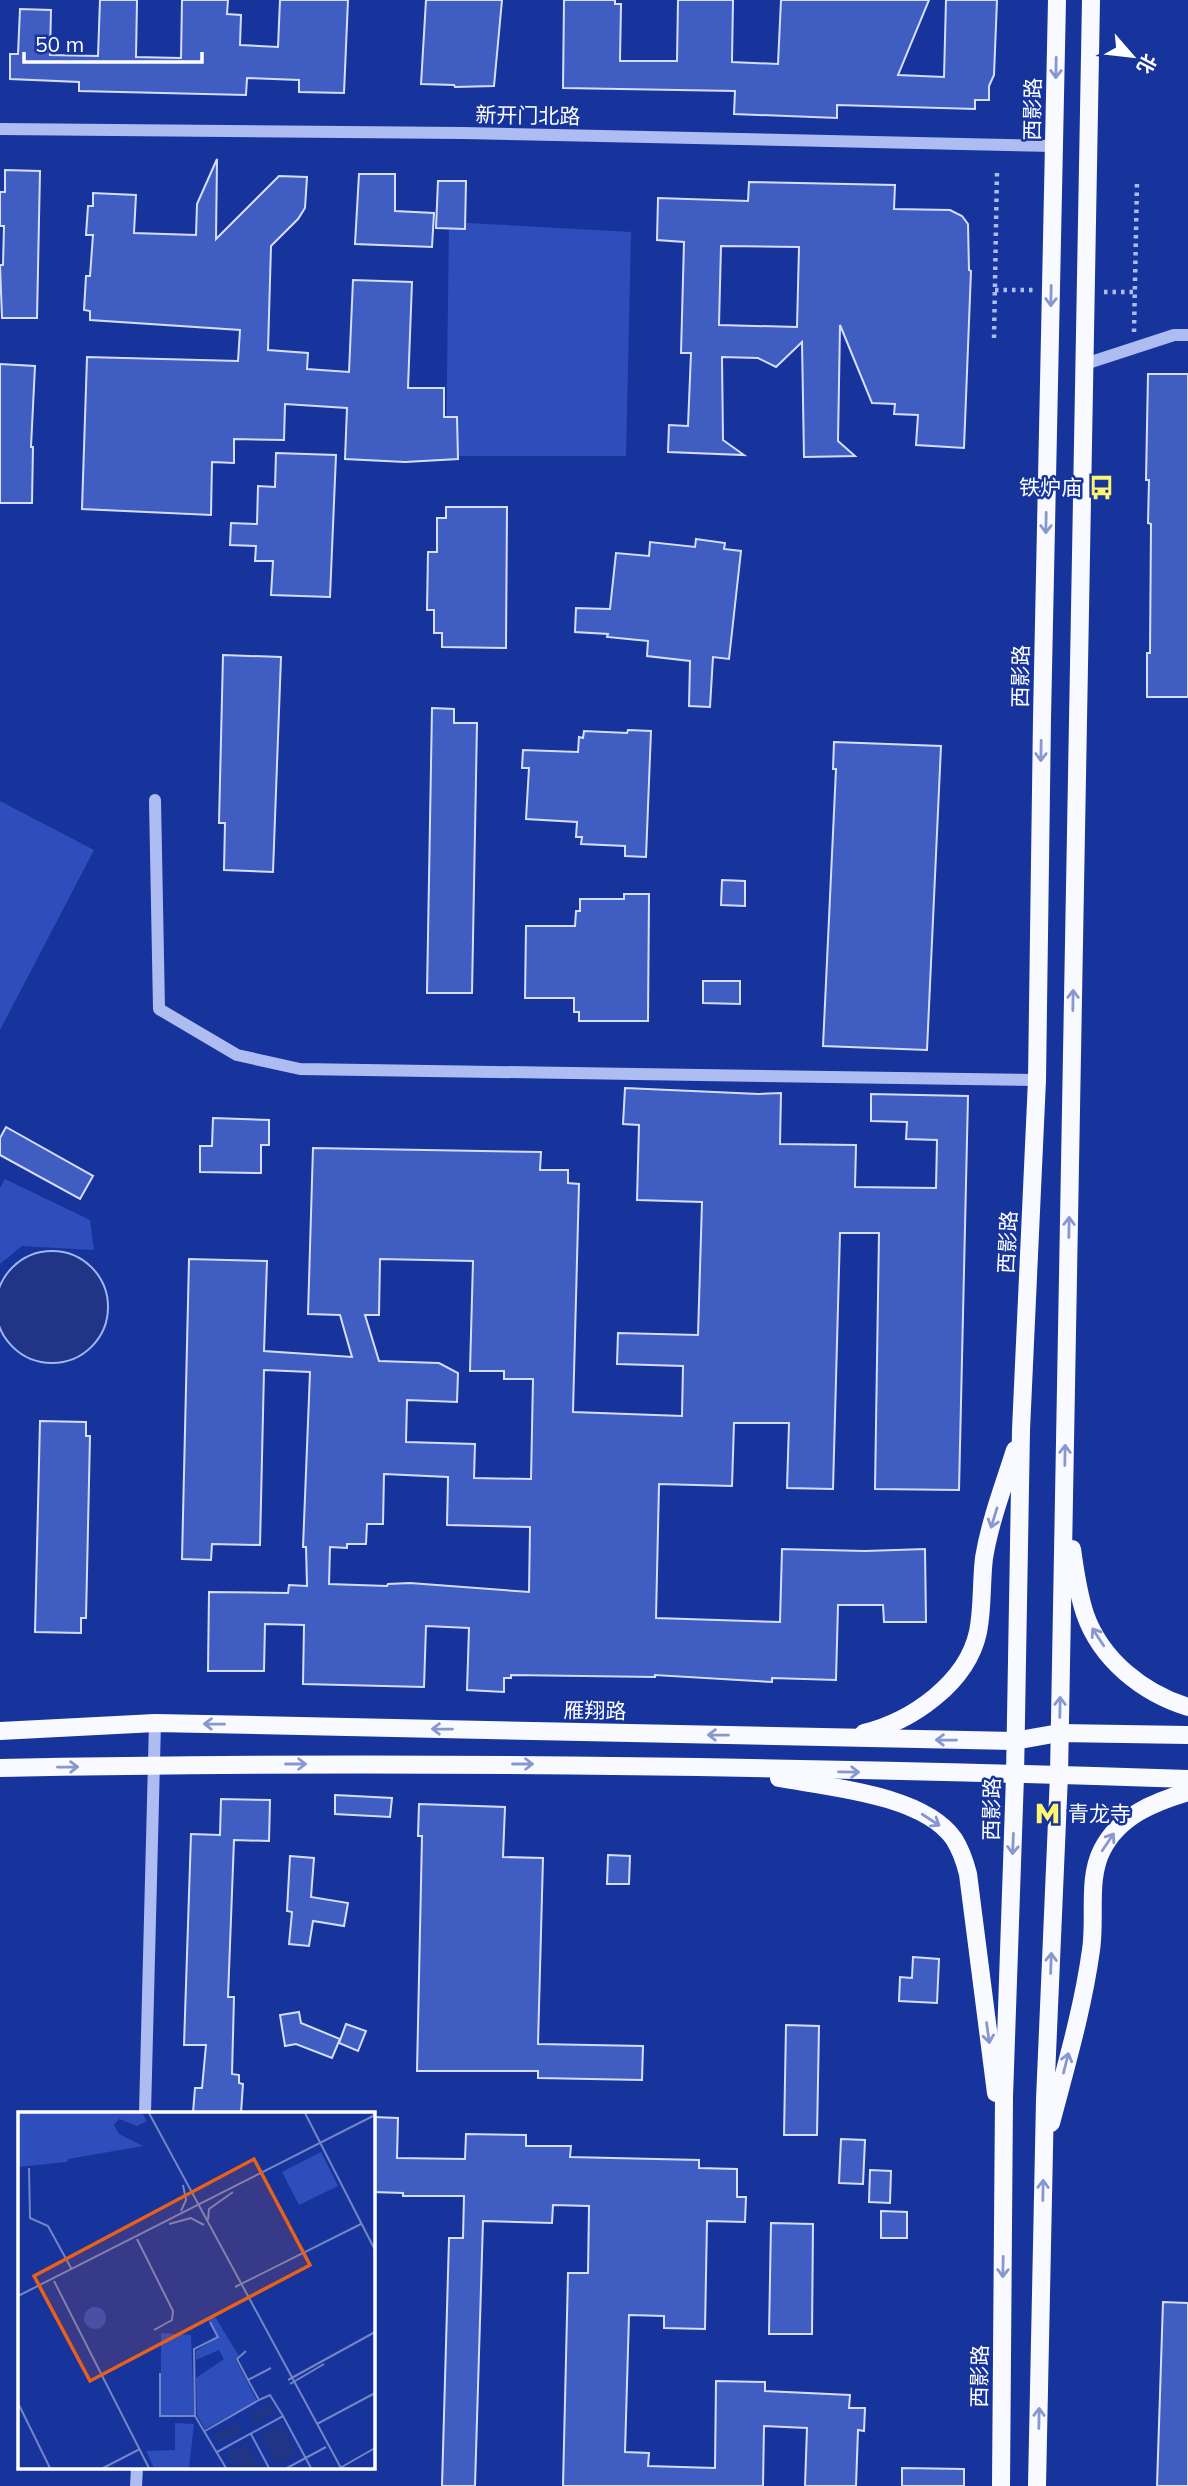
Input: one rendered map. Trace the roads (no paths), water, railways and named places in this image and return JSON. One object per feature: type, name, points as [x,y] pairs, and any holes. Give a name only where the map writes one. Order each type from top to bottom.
[{"type":"main road","name":"西影路","points":[[1001,2486],[1004,2151],[1015,1776],[1021,1430],[1037,1080],[1057,0]]},
{"type":"main road","points":[[1037,2486],[1044,2153],[1059,1775],[1091,0]]},
{"type":"main road","points":[[842,1738],[884,1728],[906,1717],[944,1687],[971,1654],[981,1618],[984,1559],[1021,1430]]},
{"type":"main road","points":[[1064,1499],[1076,1580],[1085,1615],[1096,1637],[1137,1683],[1153,1693],[1188,1707]]},
{"type":"main road","name":"雁翔路","points":[[0,1731],[155,1723],[1014,1741],[1059,1733],[1188,1735]]},
{"type":"main road","points":[[0,1768],[396,1763],[1188,1779]]},
{"type":"main road","points":[[724,1769],[872,1795],[926,1816],[954,1838],[968,1874],[1004,2151]]},
{"type":"main road","points":[[1044,2153],[1086,1983],[1092,1947],[1095,1873],[1102,1849],[1121,1824],[1134,1814],[1188,1792]]},
{"type":"street","name":"新开门北路","points":[[0,129],[463,133],[1055,146]]},
{"type":"street","points":[[1085,364],[1174,335],[1188,335]]},
{"type":"street","points":[[155,800],[159,1009],[237,1055],[300,1069],[1037,1080]]},
{"type":"street","points":[[145,2112],[155,1723]]},
{"type":"street","points":[[136,2486],[137,2468]]},
{"type":"place","name":"铁炉庙","points":[[1102,487]]},
{"type":"place","name":"青龙寺","points":[[1048,1813]]}]
